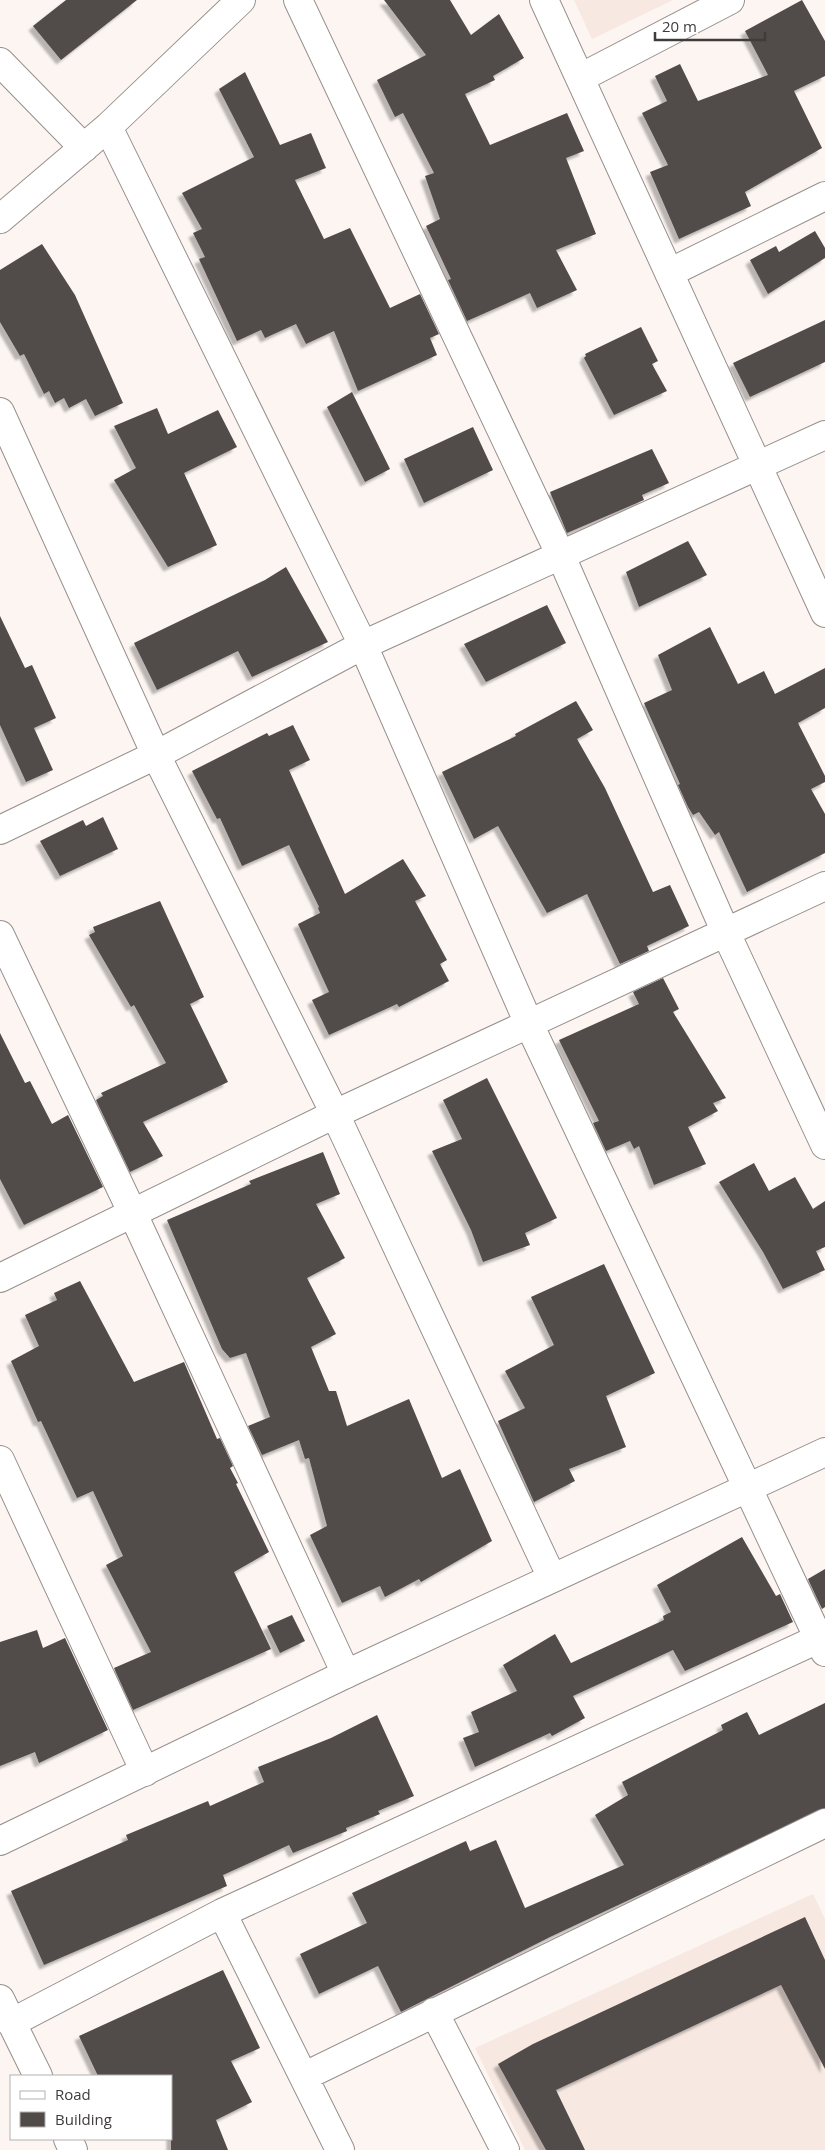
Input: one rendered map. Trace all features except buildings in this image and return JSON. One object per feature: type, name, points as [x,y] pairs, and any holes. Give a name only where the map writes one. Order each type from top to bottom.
[{"type":"street","points":[[0,220],[108,128],[241,0]]},
{"type":"street","points":[[298,0],[561,556],[726,933],[825,1145]]},
{"type":"street","points":[[544,0],[825,613]]},
{"type":"street","points":[[580,78],[730,0]]},
{"type":"street","points":[[0,62],[84,148]]},
{"type":"street","points":[[38,2075],[6,2011],[822,1646],[528,1024],[363,645],[108,128]]},
{"type":"street","points":[[670,273],[825,196]]},
{"type":"street","points":[[0,412],[156,755],[335,1114],[552,1578]]},
{"type":"street","points":[[0,830],[156,755],[363,645],[758,468],[825,435]]},
{"type":"street","points":[[0,1278],[335,1114],[825,886]]},
{"type":"street","points":[[0,935],[133,1214],[346,1674]]},
{"type":"street","points":[[0,1841],[346,1674],[825,1452]]},
{"type":"street","points":[[0,1460],[145,1772]]},
{"type":"street","points":[[305,2076],[825,1823]]},
{"type":"street","points":[[222,1913],[305,2076],[340,2150]]},
{"type":"street","points":[[434,2012],[505,2150]]},
{"type":"shaded area","points":[[574,0],[673,0],[592,39]]},
{"type":"shaded area","points":[[813,1894],[825,1919],[825,2150],[525,2150],[475,2048]]}]
